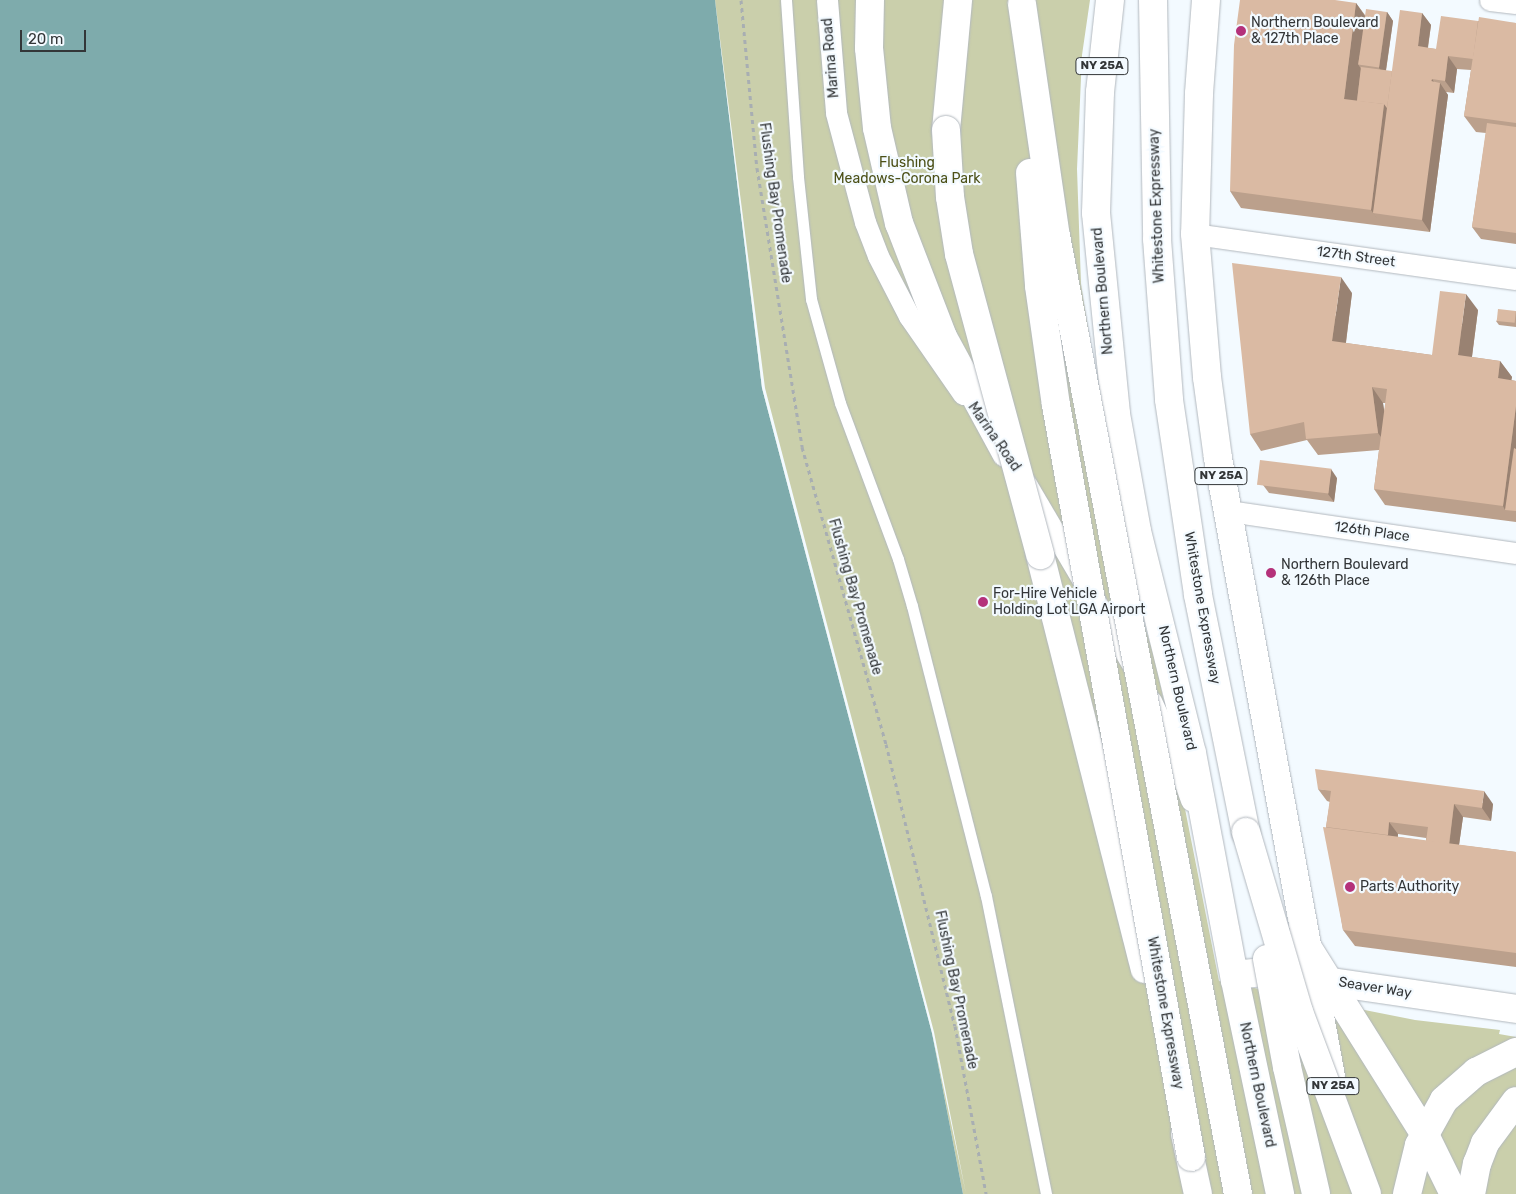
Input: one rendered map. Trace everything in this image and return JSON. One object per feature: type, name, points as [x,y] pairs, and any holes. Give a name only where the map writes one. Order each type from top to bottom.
[{"type":"main road","points":[[870,0],[869,48],[883,159],[913,266],[943,337],[1006,453]]},
{"type":"main road","points":[[945,0],[946,130],[950,198],[964,272],[1106,805],[1191,1157]]},
{"type":"main road","points":[[946,130],[958,0]]},
{"type":"main road","name":"Northern Boulevard","points":[[1110,0],[1100,92],[1097,172],[1098,246],[1106,334],[1132,505],[1184,714],[1235,980],[1280,1194]]},
{"type":"main road","name":"Whitestone Expressway","points":[[1153,0],[1155,156],[1162,319],[1177,458],[1206,634],[1246,832],[1299,1012],[1367,1194]]},
{"type":"main road","points":[[1155,156],[1160,0]]},
{"type":"main road","name":"NY 25A","points":[[1206,0],[1198,102],[1195,234],[1207,377],[1228,511],[1306,946],[1320,980],[1354,1194]]},
{"type":"main road","points":[[1022,2],[1059,255],[1238,1194]]},
{"type":"main road","name":"Whitestone Expressway","points":[[1022,2],[1034,242],[1046,344],[1198,1194]]},
{"type":"main road","points":[[1246,832],[1279,1030],[1316,1194]]},
{"type":"main road","name":"Seaver Way","points":[[1235,980],[1257,972],[1516,1009]]},
{"type":"main road","points":[[1320,980],[1424,1133],[1454,1194]]},
{"type":"main road","points":[[1407,1194],[1411,1171],[1424,1133],[1437,1110],[1460,1084],[1488,1065],[1516,1052]]},
{"type":"main road","points":[[1471,1194],[1477,1164],[1485,1143],[1516,1101]]},
{"type":"street","name":"Marina Road","points":[[827,0],[836,113],[853,186],[878,256],[929,348],[1006,453],[1076,565],[1150,699],[1176,756],[1212,861]]},
{"type":"street","points":[[1490,0],[1516,3]]},
{"type":"street","name":"127th Street","points":[[1195,234],[1516,279]]},
{"type":"street","name":"126th Place","points":[[1228,511],[1516,553]]},
{"type":"lane","points":[[786,0],[797,167],[812,299],[835,386],[912,606],[986,896],[1046,1194]]},
{"type":"path","name":"Flushing Bay Promenade","points":[[741,0],[757,168],[802,447],[893,772],[955,1026],[986,1194]]},
{"type":"green space","name":"Flushing Meadows-Corona Park","points":[[715,0],[1090,0],[1082,55],[1077,169],[1081,284],[1125,563],[1156,662],[1219,981],[1415,1020],[1500,1030],[1499,1034],[1516,1037],[1516,1194],[963,1194],[932,1033],[762,388]]},
{"type":"water","points":[[0,0],[715,0],[762,388],[932,1033],[963,1194],[0,1194]]},
{"type":"pier","points":[[715,0],[765,388],[934,1032],[966,1194],[932,1033],[762,388]]},
{"type":"building","points":[[1240,0],[1335,0],[1356,3],[1344,99],[1384,104],[1371,210],[1230,191],[1234,45]]},
{"type":"building","points":[[1366,9],[1387,12],[1379,67],[1358,64]]},
{"type":"building","points":[[1400,10],[1422,13],[1418,46],[1436,49],[1441,16],[1478,21],[1473,59],[1448,56],[1445,81],[1432,79],[1431,81],[1440,83],[1422,220],[1373,213]]},
{"type":"building","points":[[1479,17],[1516,23],[1516,123],[1464,116]]},
{"type":"building","points":[[1361,67],[1392,71],[1387,108],[1384,104],[1357,101]]},
{"type":"building","points":[[1487,123],[1516,127],[1516,233],[1472,227]]},
{"type":"building","points":[[1232,263],[1341,277],[1332,341],[1432,355],[1440,291],[1466,294],[1458,355],[1500,361],[1498,378],[1516,381],[1516,406],[1503,506],[1374,489],[1387,389],[1372,387],[1378,433],[1306,439],[1304,422],[1250,434]]},
{"type":"building","points":[[1498,309],[1516,311],[1515,323],[1497,321]]},
{"type":"building","points":[[1514,448],[1516,449],[1516,511],[1505,510]]},
{"type":"building","points":[[1260,460],[1331,469],[1328,494],[1257,485]]},
{"type":"building","points":[[1315,769],[1484,791],[1482,808],[1454,804],[1449,844],[1426,841],[1428,827],[1389,822],[1388,835],[1326,827],[1331,791],[1318,789]]},
{"type":"building","points":[[1323,827],[1516,852],[1516,953],[1343,930]]},
{"type":"place","name":"Northern Boulevard & 127th Place","points":[[1241,31]]},
{"type":"place","name":"Northern Boulevard & 126th Place","points":[[1271,573]]},
{"type":"place","name":"For-Hire Vehicle Holding Lot LGA Airport","points":[[983,602]]},
{"type":"place","name":"Parts Authority","points":[[1350,887]]}]
